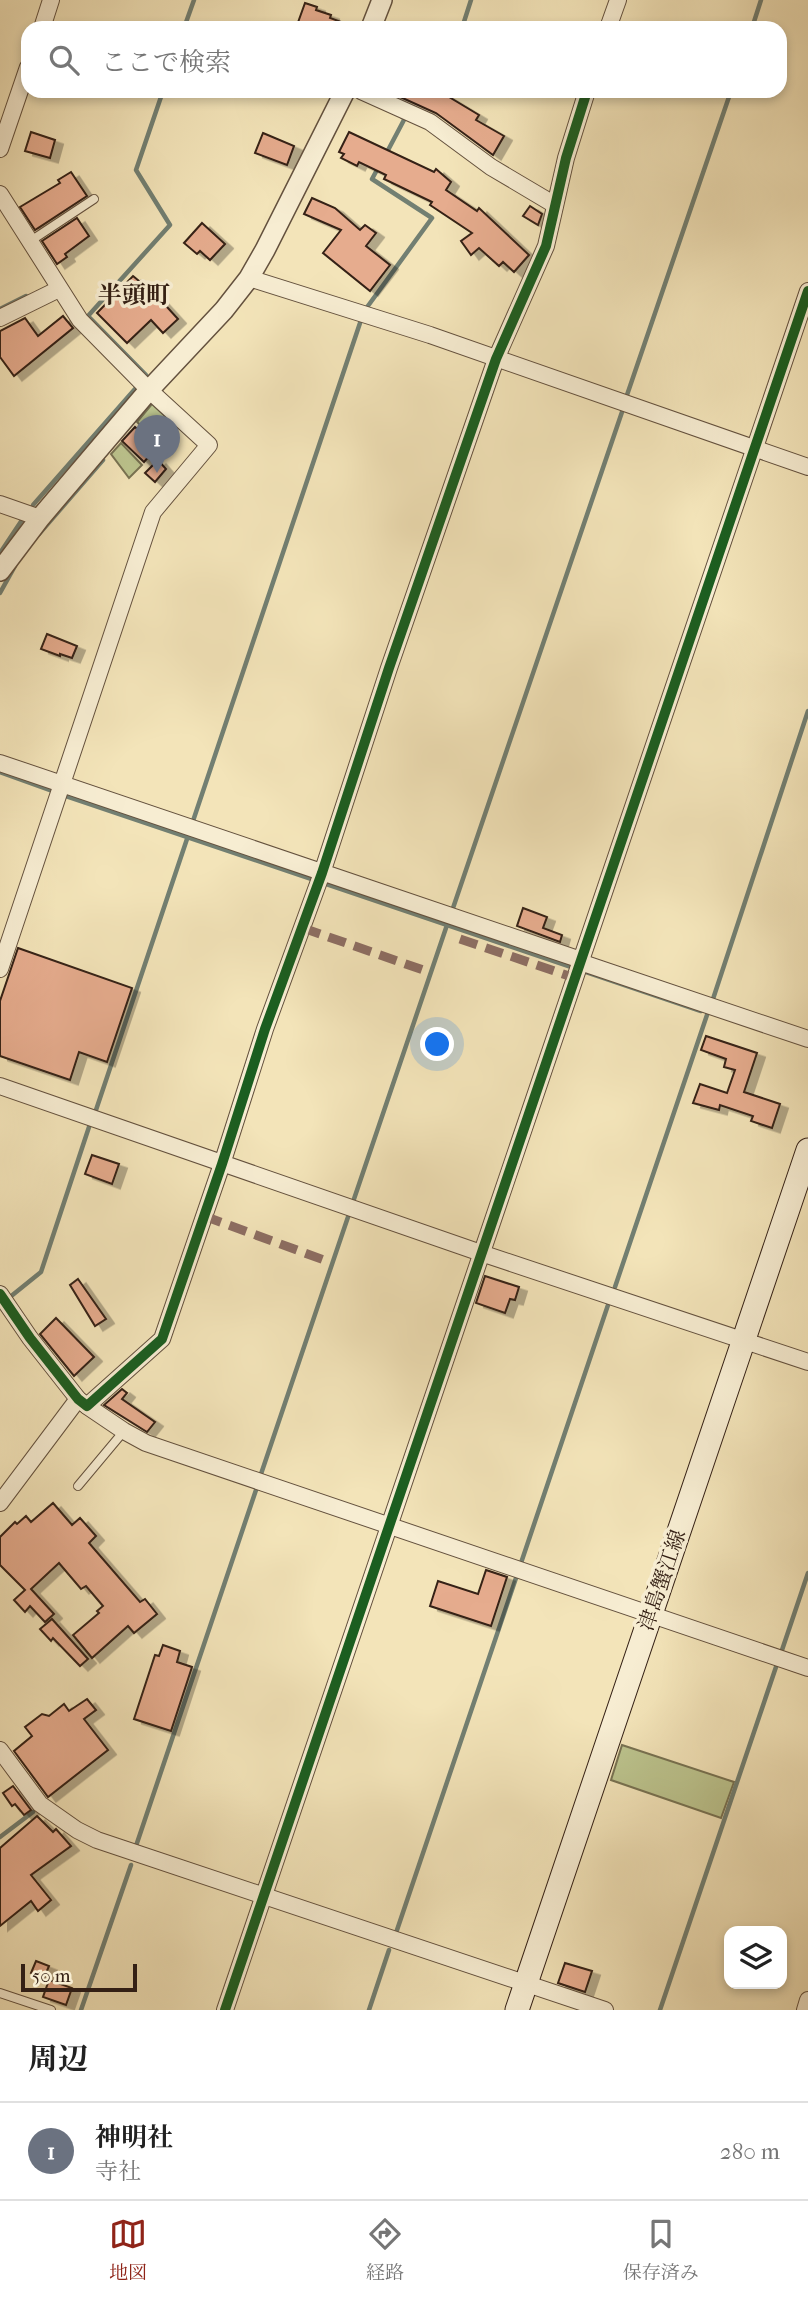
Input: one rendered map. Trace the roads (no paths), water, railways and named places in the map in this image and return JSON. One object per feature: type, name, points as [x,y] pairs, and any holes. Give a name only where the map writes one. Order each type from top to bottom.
[{"type":"main road","name":"津島蟹江線","points":[[517,2010],[808,1150]]},
{"type":"street","points":[[44,21],[51,0]]},
{"type":"street","points":[[374,21],[382,0]]},
{"type":"street","points":[[610,21],[618,0]]},
{"type":"street","points":[[0,149],[21,88]]},
{"type":"street","points":[[0,571],[40,518],[149,390],[224,310],[248,278],[265,250],[341,98]]},
{"type":"street","points":[[377,98],[430,122],[492,167],[555,205]]},
{"type":"street","points":[[0,1503],[83,1403],[162,1339],[265,1029],[319,880],[495,359],[546,246],[566,158],[584,98]]},
{"type":"street","points":[[0,194],[80,320],[149,390],[209,445],[153,512],[0,969]]},
{"type":"street","points":[[248,278],[430,335],[808,467]]},
{"type":"street","points":[[0,318],[59,289]]},
{"type":"street","points":[[225,2010],[808,291]]},
{"type":"street","points":[[0,504],[40,518]]},
{"type":"street","points":[[0,763],[59,791],[319,880],[808,1039]]},
{"type":"street","points":[[0,1086],[481,1253],[808,1362]]},
{"type":"street","points":[[0,1294],[30,1338],[83,1403],[124,1432],[146,1443],[808,1668]]},
{"type":"street","points":[[0,1749],[40,1804],[77,1830],[97,1840],[606,2010]]},
{"type":"street","points":[[805,2010],[808,2000]]},
{"type":"lane","points":[[29,243],[94,199]]},
{"type":"lane","points":[[78,1486],[124,1432]]},
{"type":"lane","points":[[0,1993],[51,2010]]},
{"type":"waterway","points":[[186,21],[194,0]]},
{"type":"waterway","points":[[464,21],[471,0]]},
{"type":"waterway","points":[[754,21],[761,0]]},
{"type":"waterway","points":[[146,375],[88,316],[170,225],[136,170],[161,98]]},
{"type":"waterway","points":[[627,395],[729,98]]},
{"type":"waterway","points":[[386,154],[405,118],[402,117]]},
{"type":"waterway","points":[[365,310],[432,218],[372,179],[378,168]]},
{"type":"waterway","points":[[0,309],[26,296]]},
{"type":"waterway","points":[[193,821],[360,323]]},
{"type":"waterway","points":[[33,505],[135,389]]},
{"type":"waterway","points":[[452,911],[622,412]]},
{"type":"waterway","points":[[39,534],[103,460]]},
{"type":"waterway","points":[[0,553],[22,520]]},
{"type":"waterway","points":[[0,593],[15,566]]},
{"type":"waterway","points":[[713,999],[808,711]]},
{"type":"waterway","points":[[0,772],[55,792]]},
{"type":"waterway","points":[[63,795],[701,1011]]},
{"type":"waterway","points":[[96,1110],[188,836]]},
{"type":"waterway","points":[[354,1199],[447,925]]},
{"type":"waterway","points":[[615,1287],[708,1012]]},
{"type":"waterway","points":[[10,1297],[41,1272],[89,1127]]},
{"type":"waterway","points":[[261,1474],[348,1217]]},
{"type":"waterway","points":[[521,1563],[608,1305]]},
{"type":"waterway","points":[[136,1846],[256,1490]]},
{"type":"waterway","points":[[781,1653],[808,1573]]},
{"type":"waterway","points":[[396,1933],[516,1578]]},
{"type":"waterway","points":[[660,2010],[777,1664]]},
{"type":"waterway","points":[[0,1837],[33,1812]]},
{"type":"waterway","points":[[81,2010],[131,1865]]},
{"type":"waterway","points":[[369,2010],[389,1950]]},
{"type":"place","name":"神明社","points":[[157,473]]},
{"type":"district","name":"半頭町","points":[[134,295]]}]
